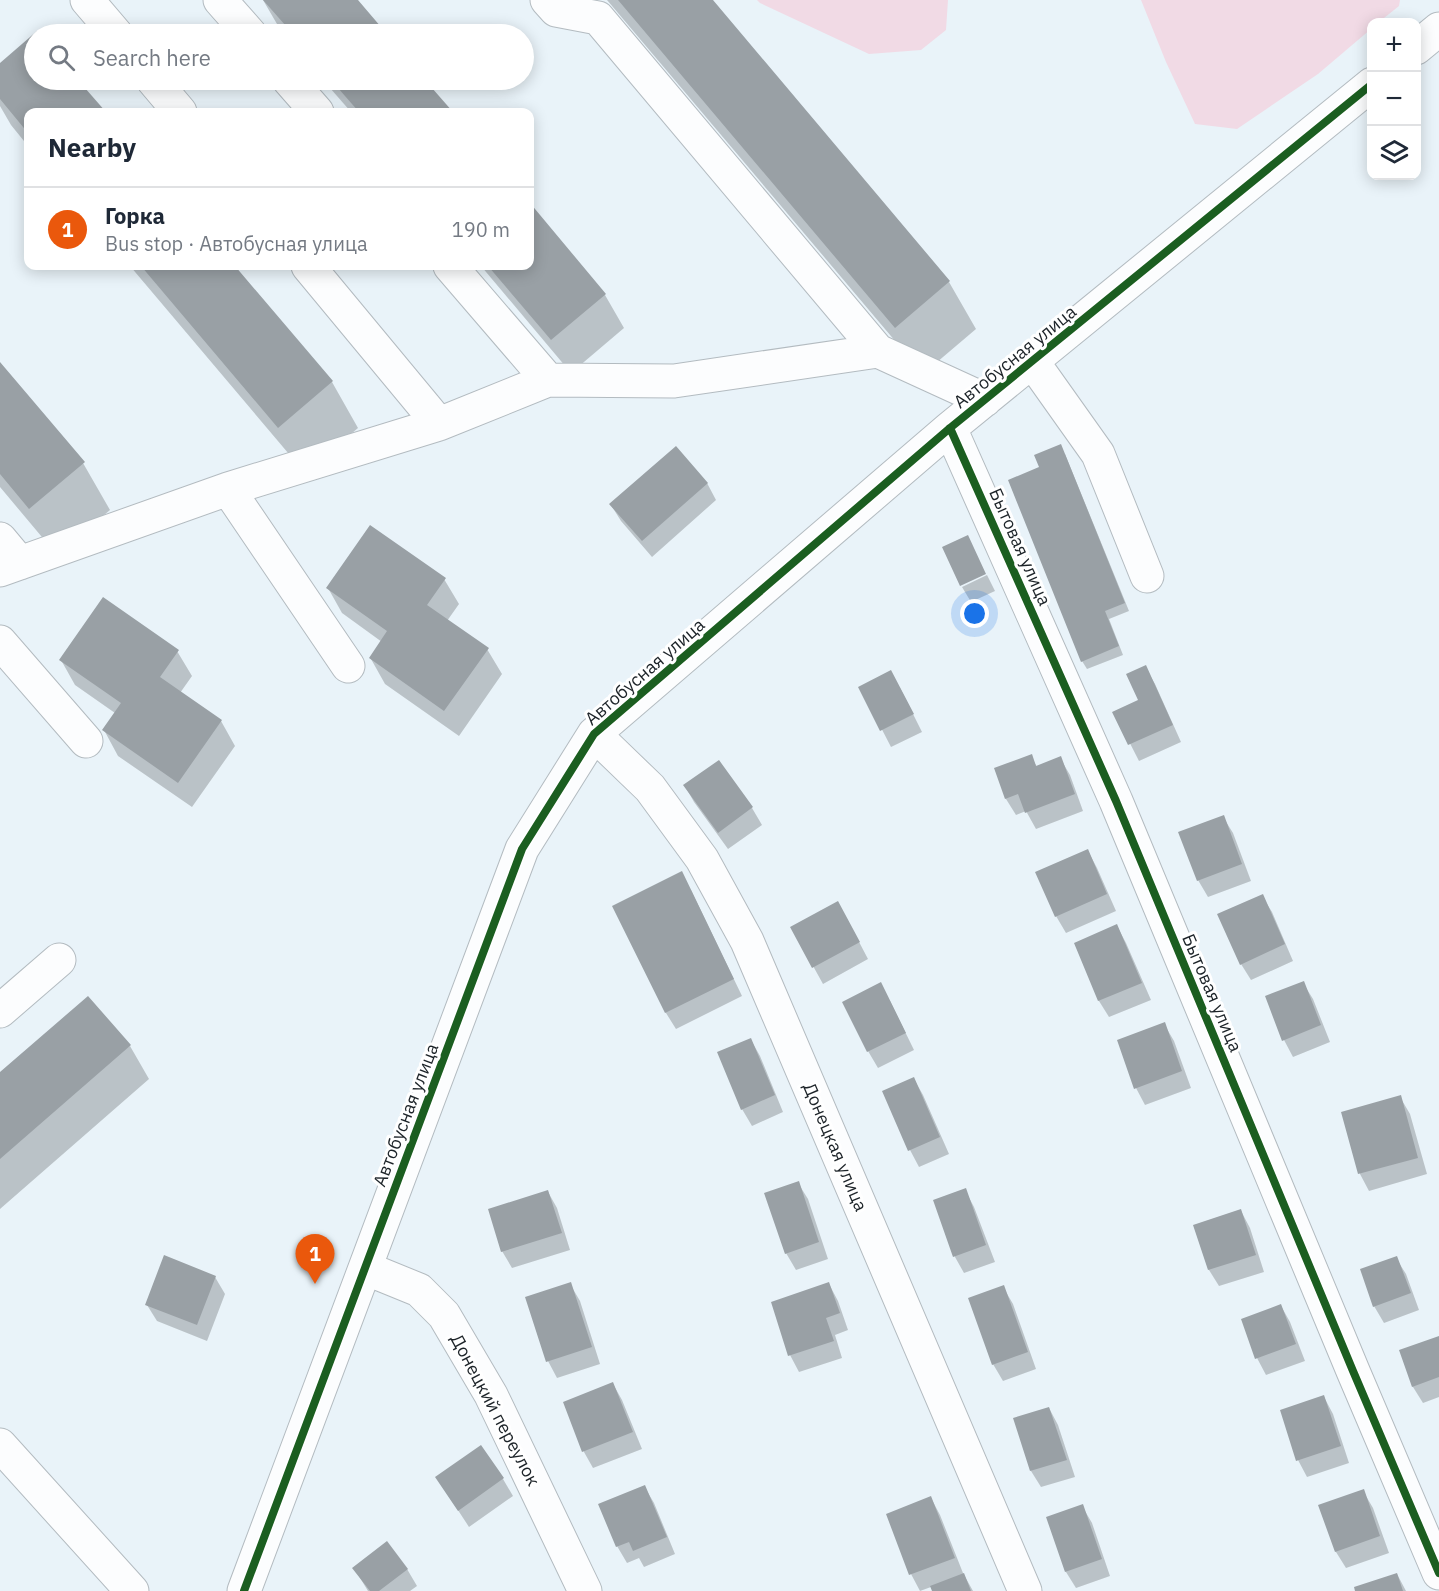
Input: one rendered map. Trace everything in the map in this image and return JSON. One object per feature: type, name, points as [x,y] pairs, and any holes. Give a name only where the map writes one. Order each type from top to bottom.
[{"type":"street","points":[[87,0],[107,24]]},
{"type":"street","points":[[220,0],[241,24]]},
{"type":"street","points":[[547,0],[555,10],[598,18],[878,351],[986,400]]},
{"type":"street","points":[[1421,44],[1439,29]]},
{"type":"street","name":"Автобусная улица","points":[[244,1591],[522,849],[594,734],[950,428],[1367,87]]},
{"type":"street","points":[[161,90],[177,108]]},
{"type":"street","points":[[298,90],[314,108]]},
{"type":"street","points":[[311,270],[439,424]]},
{"type":"street","points":[[453,270],[548,380]]},
{"type":"street","points":[[7,557],[439,424],[548,380],[674,381],[878,351]]},
{"type":"street","points":[[1032,361],[1098,454],[1147,576]]},
{"type":"street","name":"Бытовая улица","points":[[950,428],[1116,801],[1439,1573]]},
{"type":"street","points":[[228,489],[348,666]]},
{"type":"street","points":[[0,642],[86,741]]},
{"type":"street","name":"Донецкая улица","points":[[594,734],[650,788],[702,859],[747,940],[1025,1591]]},
{"type":"street","points":[[0,1011],[59,960]]},
{"type":"street","name":"Донецкий переулок","points":[[365,1268],[419,1290],[444,1315],[491,1395],[585,1591]]},
{"type":"street","points":[[0,1445],[132,1591]]},
{"type":"shaded area","points":[[757,0],[948,0],[946,30],[921,50],[869,54]]},
{"type":"shaded area","points":[[1141,0],[1400,0],[1399,6],[1384,18],[1367,18],[1367,32],[1318,74],[1237,129],[1195,124],[1166,62]]},
{"type":"building","points":[[263,0],[358,0],[378,24],[284,24]]},
{"type":"building","points":[[618,0],[713,0],[950,281],[895,328]]},
{"type":"building","points":[[24,42],[24,90],[87,90],[102,108],[24,108],[24,128],[0,99],[0,63]]},
{"type":"building","points":[[340,90],[434,90],[450,108],[356,108]]},
{"type":"building","points":[[534,208],[606,294],[551,340],[491,270],[534,270]]},
{"type":"building","points":[[144,270],[238,270],[333,381],[278,428]]},
{"type":"building","points":[[0,362],[85,462],[29,509],[0,474]]},
{"type":"building","points":[[1061,444],[1125,603],[1105,611],[1119,646],[1081,662],[1008,480],[1039,467],[1034,455]]},
{"type":"building","points":[[676,446],[708,483],[642,541],[609,504]]},
{"type":"building","points":[[370,525],[446,578],[427,605],[489,648],[444,711],[369,658],[387,631],[326,588]]},
{"type":"building","points":[[968,535],[986,574],[960,586],[942,547]]},
{"type":"building","points":[[103,597],[179,650],[160,677],[222,720],[178,783],[102,730],[121,703],[59,660]]},
{"type":"building","points":[[1146,665],[1173,725],[1128,745],[1112,712],[1138,700],[1126,674]]},
{"type":"building","points":[[891,670],[914,714],[880,731],[858,687]]},
{"type":"building","points":[[1032,754],[1036,766],[1061,756],[1075,794],[1025,813],[1018,794],[1005,799],[994,768]]},
{"type":"building","points":[[719,760],[753,807],[718,833],[683,785]]},
{"type":"building","points":[[1224,815],[1242,864],[1197,881],[1178,832]]},
{"type":"building","points":[[1088,849],[1107,894],[1055,917],[1035,872]]},
{"type":"building","points":[[682,871],[734,979],[665,1013],[612,906]]},
{"type":"building","points":[[1263,894],[1285,944],[1240,965],[1217,914]]},
{"type":"building","points":[[838,901],[860,942],[812,968],[790,927]]},
{"type":"building","points":[[1117,924],[1142,983],[1098,1001],[1074,943]]},
{"type":"building","points":[[1304,981],[1321,1025],[1282,1041],[1265,996]]},
{"type":"building","points":[[881,982],[906,1033],[867,1052],[842,1002]]},
{"type":"building","points":[[88,996],[131,1045],[0,1159],[0,1072]]},
{"type":"building","points":[[1165,1022],[1182,1071],[1134,1089],[1117,1040]]},
{"type":"building","points":[[751,1038],[775,1095],[741,1110],[717,1052]]},
{"type":"building","points":[[914,1077],[940,1137],[908,1151],[882,1091]]},
{"type":"building","points":[[1401,1095],[1418,1158],[1358,1174],[1341,1112]]},
{"type":"building","points":[[799,1181],[819,1242],[785,1254],[764,1193]]},
{"type":"building","points":[[966,1188],[986,1245],[953,1257],[933,1200]]},
{"type":"building","points":[[548,1190],[562,1233],[501,1252],[488,1209]]},
{"type":"building","points":[[1241,1209],[1256,1255],[1208,1270],[1193,1225]]},
{"type":"building","points":[[164,1255],[216,1276],[197,1325],[145,1305]]},
{"type":"building","points":[[1397,1256],[1411,1293],[1373,1307],[1360,1269]]},
{"type":"building","points":[[571,1282],[592,1347],[546,1362],[525,1297]]},
{"type":"building","points":[[829,1282],[840,1313],[826,1318],[834,1341],[788,1356],[771,1302]]},
{"type":"building","points":[[1004,1285],[1028,1352],[992,1365],[968,1298]]},
{"type":"building","points":[[1281,1304],[1296,1344],[1255,1359],[1241,1319]]},
{"type":"building","points":[[1439,1336],[1439,1377],[1412,1387],[1399,1350]]},
{"type":"building","points":[[613,1382],[633,1432],[582,1452],[563,1402]]},
{"type":"building","points":[[1324,1395],[1341,1446],[1296,1461],[1280,1410]]},
{"type":"building","points":[[1049,1407],[1067,1460],[1030,1471],[1013,1418]]},
{"type":"building","points":[[481,1445],[504,1478],[458,1511],[435,1477]]},
{"type":"building","points":[[645,1485],[667,1537],[633,1551],[629,1542],[616,1547],[598,1504]]},
{"type":"building","points":[[1364,1489],[1380,1536],[1335,1552],[1318,1505]]},
{"type":"building","points":[[931,1496],[955,1558],[909,1575],[886,1514]]},
{"type":"building","points":[[1083,1504],[1102,1559],[1065,1572],[1046,1517]]},
{"type":"building","points":[[387,1541],[408,1569],[379,1591],[370,1591],[352,1568]]},
{"type":"building","points":[[964,1573],[971,1591],[932,1591],[930,1586]]},
{"type":"building","points":[[1397,1573],[1403,1591],[1355,1591],[1354,1587]]},
{"type":"cycle path","points":[[244,1591],[522,849],[594,734],[950,428],[1367,88]]},
{"type":"cycle path","points":[[950,428],[1116,801],[1439,1573]]},
{"type":"place","name":"Горка","points":[[315,1284]]}]
